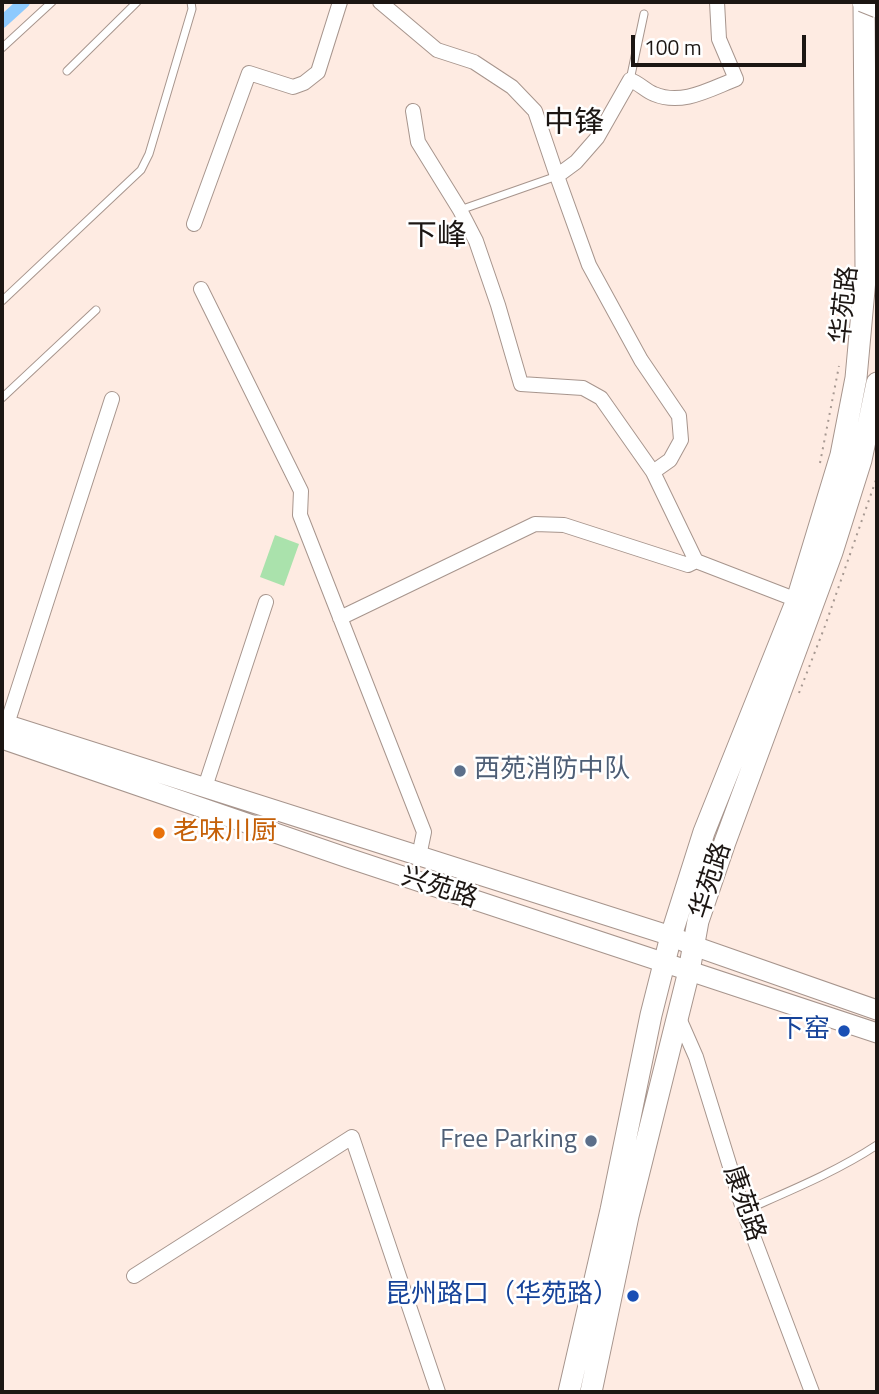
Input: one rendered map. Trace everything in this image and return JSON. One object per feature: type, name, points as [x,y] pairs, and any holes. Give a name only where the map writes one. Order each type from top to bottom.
[{"type":"main road","points":[[863,2],[877,8]]},
{"type":"main road","name":"华苑路","points":[[569,1392],[611,1210],[651,1015],[671,936],[704,832],[797,600],[841,455],[856,378],[866,268],[863,2]]},
{"type":"main road","name":"华苑路","points":[[591,1392],[628,1216],[689,971],[698,921],[832,552],[861,460],[877,387]]},
{"type":"main road","name":"兴苑路","points":[[4,729],[205,787],[671,936],[877,1010]]},
{"type":"main road","name":"兴苑路","points":[[4,729],[348,859],[877,1033]]},
{"type":"street","points":[[194,223],[249,73],[293,87],[304,83],[317,72],[340,2]]},
{"type":"street","points":[[380,2],[437,50],[474,62],[512,87],[536,111],[556,176],[589,265],[641,360],[679,416],[681,440],[670,460],[653,472]]},
{"type":"street","points":[[556,176],[576,162],[597,138],[630,80],[639,83],[652,94],[672,99],[691,97],[736,79],[719,39],[717,2]]},
{"type":"street","points":[[413,111],[418,142],[460,210],[475,241],[521,384],[583,388],[601,398],[653,472],[696,561],[797,600]]},
{"type":"street","points":[[201,289],[301,491],[300,515],[424,832],[419,856]]},
{"type":"street","points":[[4,729],[112,399]]},
{"type":"street","points":[[340,618],[535,524],[564,525],[688,565],[696,561]]},
{"type":"street","points":[[205,787],[265,602]]},
{"type":"street","name":"康苑路","points":[[677,1014],[696,1057],[744,1212],[812,1392]]},
{"type":"street","points":[[134,1276],[352,1137],[438,1392]]},
{"type":"lane","points":[[2,48],[52,2]]},
{"type":"lane","points":[[67,71],[137,2]]},
{"type":"lane","points":[[2,301],[141,170],[149,154],[192,9],[191,2]]},
{"type":"lane","points":[[630,80],[644,14]]},
{"type":"lane","points":[[460,210],[556,176]]},
{"type":"lane","points":[[2,398],[96,310]]},
{"type":"lane","points":[[744,1212],[861,1156],[877,1145]]},
{"type":"path","name":"华苑路","points":[[820,463],[841,360]]},
{"type":"green space","points":[[275,535],[299,544],[284,586],[260,577]]},
{"type":"waterway","points":[[2,22],[24,2]]},
{"type":"place","name":"西苑消防中队","points":[[460,771]]},
{"type":"place","name":"老味川厨","points":[[159,833]]},
{"type":"place","name":"下窑","points":[[844,1031]]},
{"type":"place","name":"Free Parking","points":[[591,1141]]},
{"type":"place","name":"昆州路口（华苑路）","points":[[633,1296]]},
{"type":"district","name":"中锋","points":[[574,125]]},
{"type":"district","name":"下峰","points":[[437,238]]}]
